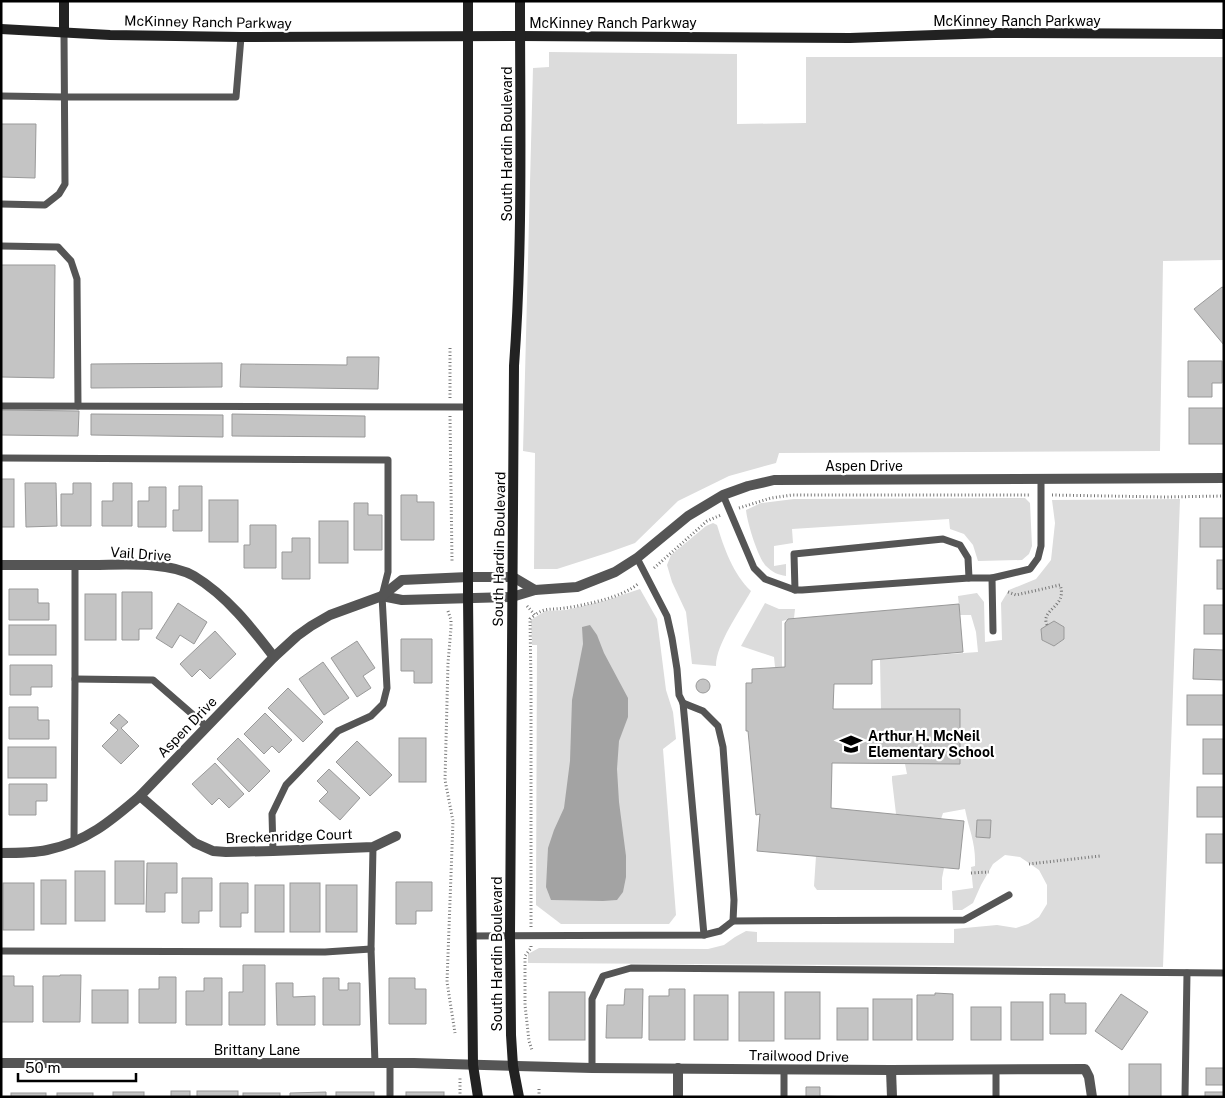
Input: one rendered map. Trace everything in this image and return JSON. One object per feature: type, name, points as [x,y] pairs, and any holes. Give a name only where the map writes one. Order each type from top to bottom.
[{"type":"main road","points":[[64,1],[64,32]]},
{"type":"main road","name":"South Hardin Boulevard","points":[[468,1],[468,598],[471,936],[473,1065],[478,1097]]},
{"type":"main road","name":"South Hardin Boulevard","points":[[518,1097],[511,1035],[510,935],[514,366],[519,306],[521,213],[520,1]]},
{"type":"main road","name":"McKinney Ranch Parkway","points":[[1,29],[163,36],[241,37],[850,38],[993,34],[1224,34]]},
{"type":"street","name":"Aspen Drive","points":[[382,596],[402,600],[512,597],[535,590],[577,587],[615,572],[637,558],[688,516],[723,495],[748,486],[774,480],[1224,478]]},
{"type":"street","name":"Vail Drive","points":[[1,564],[145,565],[174,568],[193,576],[243,617],[274,657]]},
{"type":"street","name":"Aspen Drive","points":[[1,853],[47,850],[74,842],[99,829],[116,817],[140,796],[274,657],[297,636],[330,615],[382,596],[402,580],[513,577]]},
{"type":"street","points":[[513,577],[535,590]]},
{"type":"street","name":"Breckenridge Court","points":[[140,796],[195,843],[213,851],[373,847],[396,836]]},
{"type":"street","name":"Brittany Lane","points":[[1,1063],[390,1063],[513,1066]]},
{"type":"street","name":"Trailwood Drive","points":[[513,1066],[891,1070],[1085,1069],[1089,1077],[1092,1097]]},
{"type":"street","points":[[678,1068],[678,1097]]},
{"type":"street","points":[[891,1070],[892,1097]]},
{"type":"lane","points":[[1,204],[45,205],[59,194],[65,184],[64,32]]},
{"type":"lane","points":[[1,96],[236,97],[241,37]]},
{"type":"lane","points":[[1,246],[58,248],[71,261],[77,279],[78,406]]},
{"type":"lane","points":[[1,406],[468,407]]},
{"type":"lane","points":[[1,458],[388,460],[388,572],[382,596],[387,688],[383,704],[371,716],[338,731],[286,785],[272,814],[273,851]]},
{"type":"lane","points":[[723,495],[754,568],[765,579],[795,590],[802,590],[992,578],[1030,569],[1038,558],[1041,546],[1041,478]]},
{"type":"lane","points":[[795,590],[794,554],[943,539],[960,545],[968,558],[969,578]]},
{"type":"lane","points":[[637,558],[667,616],[672,638],[679,695],[683,703],[704,935]]},
{"type":"lane","points":[[74,842],[75,565]]},
{"type":"lane","points":[[992,578],[993,631]]},
{"type":"lane","points":[[75,679],[154,680],[207,726]]},
{"type":"lane","points":[[683,703],[704,711],[718,726],[723,747],[734,900],[733,922]]},
{"type":"lane","points":[[373,847],[371,949],[375,1063]]},
{"type":"lane","points":[[471,936],[704,935],[720,931],[733,922],[964,920],[1009,895]]},
{"type":"lane","points":[[1,951],[325,952],[371,949]]},
{"type":"lane","points":[[592,1068],[592,999],[603,976],[631,968],[1224,973]]},
{"type":"lane","points":[[1185,1097],[1187,973]]},
{"type":"lane","points":[[390,1063],[390,1097]]},
{"type":"lane","points":[[784,1069],[784,1097]]},
{"type":"lane","points":[[996,1069],[996,1097]]},
{"type":"path","points":[[450,348],[452,561]]},
{"type":"path","points":[[532,1050],[529,1041],[525,1005],[525,956],[531,948],[530,619],[541,610],[580,605],[624,593],[636,586],[707,521],[730,511],[771,498],[792,495],[1224,496]]},
{"type":"path","points":[[1008,592],[1016,595],[1060,585],[1063,592],[1060,601],[1046,617],[1047,625]]},
{"type":"path","points":[[528,606],[535,615]]},
{"type":"path","points":[[448,610],[451,628],[448,663],[445,780],[454,821],[447,982],[455,1033]]},
{"type":"path","points":[[1029,864],[1100,856]]},
{"type":"path","points":[[971,873],[989,872]]},
{"type":"path","points":[[460,1078],[460,1097]]},
{"type":"path","points":[[539,1089],[539,1097]]},
{"type":"shaded area","points":[[549,52],[737,54],[737,124],[806,123],[806,57],[1224,57],[1224,260],[1163,261],[1160,451],[779,453],[776,463],[729,476],[678,501],[635,543],[557,569],[534,569],[535,453],[523,451],[533,68],[549,67]]},
{"type":"shaded area","points":[[1025,498],[1030,503],[1032,546],[1029,554],[1022,560],[978,561],[973,545],[964,534],[950,529],[949,519],[792,529],[793,543],[774,546],[774,566],[786,564],[786,576],[773,572],[763,562],[753,540],[746,510],[761,503],[794,499]]},
{"type":"shaded area","points":[[1180,499],[1163,967],[528,963],[528,954],[539,948],[708,949],[724,945],[746,931],[757,932],[757,942],[954,943],[954,929],[997,925],[1016,928],[1028,924],[1039,917],[1047,904],[1047,885],[1039,870],[1020,857],[1005,855],[993,864],[973,903],[962,910],[953,910],[952,891],[973,888],[971,867],[975,866],[974,850],[965,809],[943,813],[941,819],[896,814],[892,776],[907,774],[905,764],[960,764],[960,710],[881,709],[880,659],[978,652],[976,632],[971,615],[960,615],[958,596],[977,593],[984,602],[985,642],[1002,640],[1001,603],[1004,598],[1009,590],[1036,579],[1051,560],[1055,523],[1052,500]]},
{"type":"shaded area","points":[[713,523],[717,525],[734,569],[751,591],[724,638],[717,657],[716,666],[692,664],[686,612],[672,582],[667,565],[671,555],[706,526]]},
{"type":"shaded area","points":[[640,589],[657,619],[666,690],[673,712],[676,739],[663,749],[676,915],[669,924],[561,924],[536,905],[537,645],[532,645],[531,620],[545,611],[566,610],[607,600]]},
{"type":"shaded area","points":[[765,603],[779,609],[795,609],[794,618],[782,621],[782,667],[775,667],[774,657],[741,646]]},
{"type":"shaded area","points":[[590,625],[597,635],[604,653],[628,698],[628,717],[619,741],[617,769],[626,856],[626,877],[623,892],[617,900],[551,900],[546,887],[548,848],[564,808],[570,761],[572,700],[583,644],[582,627]]},
{"type":"shaded area","points":[[816,856],[944,868],[942,890],[817,890],[814,886]]},
{"type":"building","points":[[1,124],[36,124],[35,178],[1,177]]},
{"type":"building","points":[[1,265],[55,265],[54,378],[1,377]]},
{"type":"building","points":[[1222,287],[1224,288],[1224,345],[1194,309]]},
{"type":"building","points":[[347,357],[379,357],[378,389],[240,387],[241,364],[347,365]]},
{"type":"building","points":[[1188,361],[1222,361],[1222,383],[1212,383],[1212,397],[1188,397]]},
{"type":"building","points":[[222,363],[222,387],[91,388],[91,364]]},
{"type":"building","points":[[1189,408],[1224,408],[1224,444],[1189,444]]},
{"type":"building","points":[[1,410],[79,411],[78,436],[1,435]]},
{"type":"building","points":[[91,414],[223,415],[223,437],[91,435]]},
{"type":"building","points":[[232,414],[365,416],[365,437],[232,436]]},
{"type":"building","points":[[1,479],[14,479],[14,527],[1,527]]},
{"type":"building","points":[[25,483],[56,483],[57,526],[26,527]]},
{"type":"building","points":[[73,483],[91,483],[91,526],[61,526],[61,494],[73,494]]},
{"type":"building","points":[[113,483],[132,483],[132,526],[102,526],[102,501],[113,501]]},
{"type":"building","points":[[179,486],[202,486],[202,531],[173,531],[173,510],[179,510]]},
{"type":"building","points":[[149,487],[166,487],[166,527],[138,527],[138,501],[149,501]]},
{"type":"building","points":[[401,495],[417,495],[417,502],[434,502],[434,540],[401,540]]},
{"type":"building","points":[[209,500],[238,500],[238,542],[209,542]]},
{"type":"building","points":[[354,503],[368,503],[368,515],[382,515],[382,550],[354,550]]},
{"type":"building","points":[[1200,518],[1224,518],[1224,547],[1200,547]]},
{"type":"building","points":[[319,521],[348,521],[348,563],[319,563]]},
{"type":"building","points":[[250,525],[276,525],[276,568],[244,568],[244,545],[250,545]]},
{"type":"building","points":[[292,538],[310,538],[310,579],[282,579],[282,552],[292,552]]},
{"type":"building","points":[[1217,560],[1224,560],[1224,589],[1217,589]]},
{"type":"building","points":[[9,589],[38,589],[38,603],[49,603],[49,620],[9,620]]},
{"type":"building","points":[[122,592],[152,592],[152,629],[139,629],[139,640],[122,640]]},
{"type":"building","points":[[85,594],[116,594],[116,640],[85,640]]},
{"type":"building","points":[[178,603],[207,622],[194,644],[180,635],[172,648],[156,638]]},
{"type":"building","points":[[959,604],[963,652],[872,660],[872,684],[834,684],[833,709],[960,709],[960,764],[832,763],[831,808],[964,821],[959,869],[757,851],[760,814],[756,815],[748,731],[746,731],[746,683],[752,683],[752,669],[785,667],[785,623],[788,619]]},
{"type":"building","points":[[1204,605],[1224,605],[1224,634],[1204,634]]},
{"type":"building","points":[[1054,621],[1064,627],[1064,639],[1054,646],[1042,640],[1041,629]]},
{"type":"building","points":[[9,625],[56,625],[56,655],[9,655]]},
{"type":"building","points":[[215,631],[236,654],[210,679],[200,669],[192,677],[180,664]]},
{"type":"building","points":[[401,639],[432,639],[432,683],[414,683],[414,671],[401,671]]},
{"type":"building","points":[[357,641],[375,668],[363,676],[371,688],[357,697],[331,658]]},
{"type":"building","points":[[1194,649],[1224,650],[1224,680],[1193,679]]},
{"type":"building","points":[[323,662],[349,698],[324,715],[299,679]]},
{"type":"building","points":[[10,665],[52,665],[52,687],[31,687],[31,695],[10,695]]},
{"type":"building","points":[[703,679],[708,681],[710,686],[708,691],[703,693],[698,691],[696,686],[698,681]]},
{"type":"building","points":[[288,688],[323,722],[303,742],[268,708]]},
{"type":"building","points":[[1187,695],[1224,695],[1224,725],[1187,725]]},
{"type":"building","points":[[9,707],[38,707],[38,720],[49,720],[49,739],[9,739]]},
{"type":"building","points":[[265,713],[292,740],[279,753],[272,746],[264,754],[244,734]]},
{"type":"building","points":[[119,714],[128,722],[121,728],[139,746],[121,764],[102,746],[118,730],[110,723]]},
{"type":"building","points":[[238,738],[270,771],[249,792],[217,759]]},
{"type":"building","points":[[399,738],[426,738],[426,782],[399,782]]},
{"type":"building","points":[[1203,739],[1224,739],[1224,774],[1203,774]]},
{"type":"building","points":[[357,741],[392,775],[370,796],[336,762]]},
{"type":"building","points":[[8,747],[56,747],[56,778],[8,778]]},
{"type":"building","points":[[215,763],[244,794],[229,808],[219,798],[212,805],[192,784]]},
{"type":"building","points":[[329,769],[360,798],[340,820],[319,801],[328,792],[317,781]]},
{"type":"building","points":[[9,784],[47,784],[47,801],[36,801],[36,815],[9,815]]},
{"type":"building","points":[[1197,787],[1224,787],[1224,817],[1197,817]]},
{"type":"building","points":[[977,820],[991,820],[990,838],[976,837]]},
{"type":"building","points":[[1206,834],[1224,834],[1224,863],[1206,863]]},
{"type":"building","points":[[115,861],[144,861],[144,904],[115,904]]},
{"type":"building","points":[[147,863],[177,863],[177,893],[165,893],[165,912],[146,912]]},
{"type":"building","points":[[75,871],[105,871],[105,921],[75,921]]},
{"type":"building","points":[[182,878],[212,878],[212,911],[199,911],[199,923],[182,923]]},
{"type":"building","points":[[41,880],[66,880],[66,924],[41,924]]},
{"type":"building","points":[[396,882],[432,882],[432,911],[416,911],[416,924],[396,924]]},
{"type":"building","points":[[3,883],[34,883],[34,930],[3,930]]},
{"type":"building","points":[[220,883],[248,883],[248,913],[241,913],[241,927],[220,927]]},
{"type":"building","points":[[290,883],[320,883],[320,932],[290,932]]},
{"type":"building","points":[[255,885],[284,885],[284,932],[255,932]]},
{"type":"building","points":[[326,885],[357,885],[357,932],[326,932]]},
{"type":"building","points":[[243,965],[265,965],[265,1025],[229,1025],[229,992],[243,992]]},
{"type":"building","points":[[81,975],[80,1022],[43,1022],[43,976]]},
{"type":"building","points":[[1,976],[14,976],[14,986],[33,986],[33,1022],[1,1022]]},
{"type":"building","points":[[159,977],[176,977],[176,1023],[139,1023],[139,989],[159,989]]},
{"type":"building","points":[[204,978],[222,978],[222,1025],[186,1025],[186,991],[204,991]]},
{"type":"building","points":[[323,978],[339,978],[339,990],[348,990],[348,983],[360,983],[360,1025],[323,1025]]},
{"type":"building","points":[[389,978],[415,978],[415,989],[426,989],[426,1024],[389,1024]]},
{"type":"building","points":[[276,983],[293,983],[293,997],[315,996],[315,1025],[277,1025]]},
{"type":"building","points":[[625,989],[643,989],[642,1038],[606,1038],[607,1005],[624,1005]]},
{"type":"building","points":[[669,989],[685,989],[685,1040],[649,1040],[649,996],[669,996]]},
{"type":"building","points":[[92,990],[128,990],[128,1023],[92,1023]]},
{"type":"building","points":[[549,992],[585,992],[585,1040],[549,1040]]},
{"type":"building","points":[[739,992],[774,992],[774,1041],[739,1041]]},
{"type":"building","points":[[785,992],[820,992],[820,1039],[785,1039]]},
{"type":"building","points":[[935,993],[953,994],[953,1040],[917,1040],[917,995],[935,995]]},
{"type":"building","points":[[1050,994],[1065,994],[1065,1003],[1086,1003],[1086,1034],[1050,1034]]},
{"type":"building","points":[[1121,994],[1148,1012],[1122,1050],[1095,1031]]},
{"type":"building","points":[[694,995],[728,995],[728,1040],[694,1040]]},
{"type":"building","points":[[873,999],[912,999],[912,1040],[873,1040]]},
{"type":"building","points":[[1011,1002],[1043,1002],[1043,1040],[1011,1040]]},
{"type":"building","points":[[971,1007],[1001,1007],[1001,1040],[971,1040]]},
{"type":"building","points":[[837,1008],[868,1008],[868,1040],[837,1040]]},
{"type":"building","points":[[1129,1064],[1161,1064],[1161,1097],[1129,1097]]},
{"type":"building","points":[[1206,1068],[1224,1068],[1224,1085],[1206,1085]]},
{"type":"building","points":[[806,1087],[820,1087],[820,1096],[854,1097],[806,1097]]},
{"type":"building","points":[[171,1091],[190,1091],[190,1097],[171,1097]]},
{"type":"building","points":[[197,1091],[238,1091],[238,1097],[197,1097]]},
{"type":"building","points":[[113,1092],[144,1092],[144,1097],[113,1097]]},
{"type":"building","points":[[326,1092],[326,1097],[290,1097],[290,1093]]},
{"type":"building","points":[[336,1092],[374,1092],[374,1097],[336,1097]]},
{"type":"building","points":[[406,1092],[444,1092],[444,1097],[406,1097]]},
{"type":"building","points":[[1205,1092],[1224,1092],[1224,1097],[1205,1097]]},
{"type":"building","points":[[11,1093],[46,1093],[46,1097],[11,1097]]},
{"type":"building","points":[[57,1093],[93,1093],[93,1097],[57,1097]]},
{"type":"building","points":[[243,1093],[280,1093],[280,1097],[243,1097]]},
{"type":"place","name":"Arthur H. McNeil Elementary School","points":[[851,744]]}]
